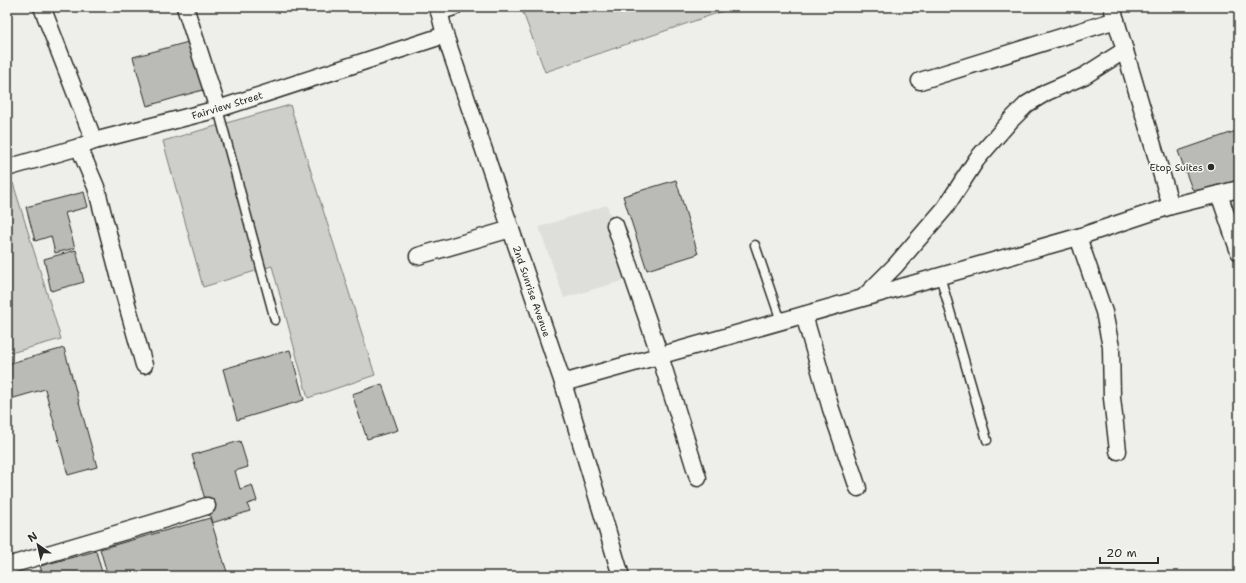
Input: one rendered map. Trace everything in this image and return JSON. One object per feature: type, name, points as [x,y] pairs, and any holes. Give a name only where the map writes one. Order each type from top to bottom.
[{"type":"street","points":[[42,7],[87,144],[96,187],[144,365]]},
{"type":"street","points":[[185,7],[218,109]]},
{"type":"street","name":"2nd Sunrise Avenue","points":[[444,9],[445,35],[563,383],[621,576]]},
{"type":"street","points":[[920,81],[1114,13],[1171,206]]},
{"type":"street","name":"Fairview Street","points":[[7,168],[87,144],[218,109],[445,35]]},
{"type":"street","points":[[863,298],[895,266],[940,214],[977,159],[1027,104],[1047,92],[1084,76],[1125,50]]},
{"type":"street","points":[[563,383],[1078,237],[1171,206],[1239,189]]},
{"type":"street","points":[[1219,194],[1239,252]]},
{"type":"street","points":[[615,225],[660,356],[698,478]]},
{"type":"street","points":[[418,256],[511,229]]},
{"type":"street","points":[[1078,237],[1104,312],[1111,347],[1112,398],[1118,451]]},
{"type":"street","points":[[804,315],[831,409],[858,488]]},
{"type":"street","points":[[7,566],[207,506]]},
{"type":"lane","points":[[218,109],[275,320]]},
{"type":"lane","points":[[755,245],[781,321]]},
{"type":"lane","points":[[940,276],[987,440]]},
{"type":"shaded area","points":[[521,7],[735,7],[545,72]]},
{"type":"shaded area","points":[[290,105],[375,375],[308,398],[272,266],[203,287],[163,141]]},
{"type":"shaded area","points":[[13,183],[61,339],[7,354],[7,185]]},
{"type":"shaded area","points":[[607,205],[629,279],[564,298],[539,227]]},
{"type":"building","points":[[192,41],[206,89],[147,106],[133,57]]},
{"type":"building","name":"Etop Suites","points":[[1239,130],[1239,182],[1207,193],[1192,189],[1178,151]]},
{"type":"building","points":[[676,180],[698,254],[647,270],[623,196]]},
{"type":"building","points":[[84,192],[88,207],[65,213],[75,248],[55,253],[51,236],[35,241],[26,207]]},
{"type":"building","points":[[76,250],[84,282],[51,291],[44,259]]},
{"type":"building","points":[[64,348],[97,467],[68,475],[45,389],[7,400],[7,364]]},
{"type":"building","points":[[290,350],[304,400],[237,420],[223,369]]},
{"type":"building","points":[[382,384],[398,430],[367,439],[352,394]]},
{"type":"building","points":[[240,441],[248,467],[235,471],[240,489],[252,485],[257,501],[247,504],[250,511],[212,523],[192,455]]},
{"type":"building","points":[[210,518],[227,572],[215,576],[108,576],[100,549]]},
{"type":"building","points":[[96,551],[103,576],[43,576],[40,566]]},
{"type":"place","name":"Etop Suites","points":[[1211,167]]}]
